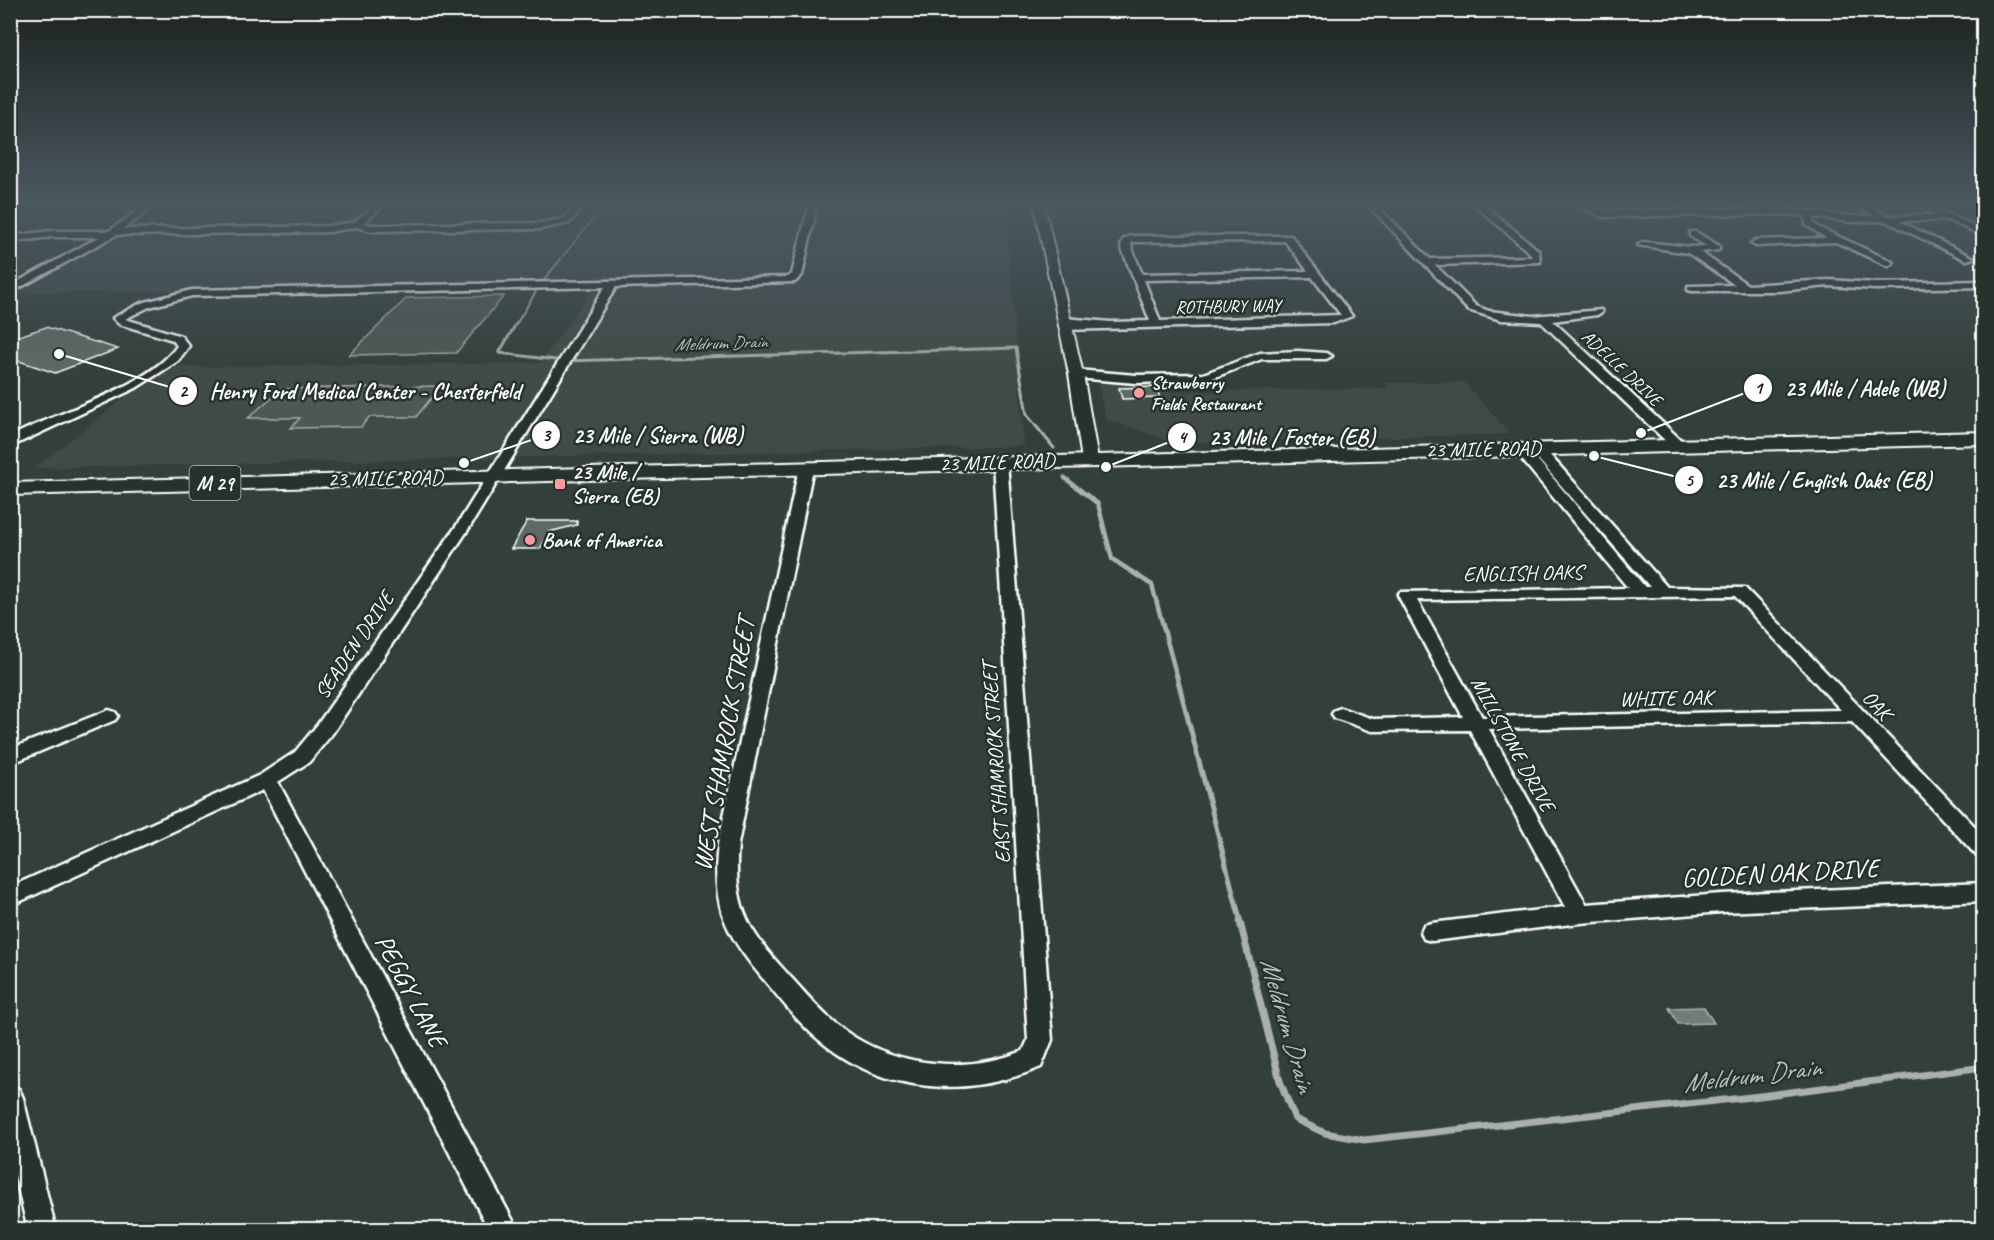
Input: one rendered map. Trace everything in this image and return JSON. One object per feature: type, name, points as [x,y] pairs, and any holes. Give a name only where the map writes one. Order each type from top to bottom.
[{"type":"main road","name":"23 MILE ROAD","points":[[10,489],[1983,438]]},
{"type":"street","points":[[10,290],[59,263]]},
{"type":"street","points":[[10,443],[136,383],[178,355],[183,346],[177,338],[123,322],[118,318],[129,310],[173,296],[295,288],[791,280],[797,275],[800,263]]},
{"type":"street","points":[[1052,263],[1076,374],[1090,460]]},
{"type":"street","points":[[1133,263],[1156,323]]},
{"type":"street","points":[[1308,263],[1316,274]]},
{"type":"street","points":[[1430,263],[1472,308],[1478,311],[1513,317],[1597,312]]},
{"type":"street","points":[[1710,263],[1746,288]]},
{"type":"street","points":[[1139,277],[1316,274]]},
{"type":"street","name":"ROTHBURY WAY","points":[[1065,325],[1345,318],[1347,314],[1316,274]]},
{"type":"street","name":"SEADEN DRIVE","points":[[10,897],[267,780],[302,757],[315,743],[495,476],[613,283]]},
{"type":"street","points":[[1692,288],[1746,288],[1828,283],[1876,286],[1983,284]]},
{"type":"street","name":"ADELLE DRIVE","points":[[1542,317],[1678,445]]},
{"type":"street","points":[[1076,374],[1136,379],[1205,377],[1254,358],[1298,354],[1326,356]]},
{"type":"street","points":[[1528,448],[1662,591]]},
{"type":"street","name":"ENGLISH OAKS","points":[[1528,448],[1640,592]]},
{"type":"street","name":"EAST SHAMROCK STREET","points":[[1000,462],[1040,1040],[1032,1059]]},
{"type":"street","name":"WEST SHAMROCK STREET","points":[[806,468],[728,844],[724,880],[730,913],[752,949],[812,1016],[842,1044],[868,1058],[902,1068],[952,1075],[1007,1069],[1032,1059]]},
{"type":"street","name":"ENGLISH OAKS","points":[[1406,596],[1739,591]]},
{"type":"street","name":"OAK","points":[[1739,591],[1983,850]]},
{"type":"street","name":"MILLSTONE DRIVE","points":[[1406,596],[1580,914]]},
{"type":"street","name":"WHITE OAK","points":[[1341,714],[1372,725],[1476,725],[1856,716]]},
{"type":"street","points":[[10,757],[110,716]]},
{"type":"street","name":"PEGGY LANE","points":[[267,780],[504,1230]]},
{"type":"street","name":"GOLDEN OAK DRIVE","points":[[1432,932],[1580,914],[1722,903],[1983,892]]},
{"type":"street","points":[[10,1098],[42,1230]]},
{"type":"shaded area","points":[[70,263],[1010,263],[1024,446],[35,468],[140,386],[177,367],[540,363],[596,284],[16,293]]},
{"type":"shaded area","points":[[504,296],[456,353],[349,355],[407,298]]},
{"type":"shaded area","points":[[1161,382],[1165,392],[1388,388],[1385,383],[1464,382],[1510,434],[1176,443],[1106,419],[1098,384]]},
{"type":"shaded area","points":[[441,386],[416,417],[369,417],[361,427],[291,428],[300,418],[248,418],[281,389]]},
{"type":"shaded area","points":[[1704,1007],[1714,1023],[1678,1024],[1669,1008]]},
{"type":"building","points":[[46,327],[118,349],[55,373],[10,358],[10,339]]},
{"type":"building","name":"Strawberry Fields Restaurant","points":[[1156,387],[1160,398],[1122,399],[1119,388]]},
{"type":"building","name":"Bank of America","points":[[527,521],[577,521],[577,525],[549,532],[540,549],[511,549]]},
{"type":"waterway","name":"Meldrum Drain","points":[[515,326],[540,285],[558,263]]},
{"type":"waterway","name":"Meldrum Drain","points":[[516,324],[499,353],[564,361],[1016,348],[1027,415],[1054,448]]},
{"type":"waterway","name":"Meldrum Drain","points":[[1065,478],[1098,504],[1112,559],[1152,585],[1176,674]]},
{"type":"waterway","name":"Meldrum Drain","points":[[1176,673],[1241,923]]},
{"type":"waterway","name":"Meldrum Drain","points":[[1240,922],[1280,1081],[1295,1119],[1325,1133],[1364,1140],[1760,1096],[1984,1067]]},
{"type":"place","name":"Henry Ford Medical Center - Chesterfield","points":[[59,354]]},
{"type":"place","name":"Strawberry Fields Restaurant","points":[[1139,393]]},
{"type":"place","name":"23 Mile / Adele (WB)","points":[[1641,433]]},
{"type":"place","name":"23 Mile / English Oaks (EB)","points":[[1594,456]]},
{"type":"place","name":"23 Mile / Sierra (WB)","points":[[464,463]]},
{"type":"place","name":"23 Mile / Foster (EB)","points":[[1106,467]]},
{"type":"place","name":"23 Mile / Sierra (EB)","points":[[560,484]]},
{"type":"place","name":"Bank of America","points":[[530,540]]}]
